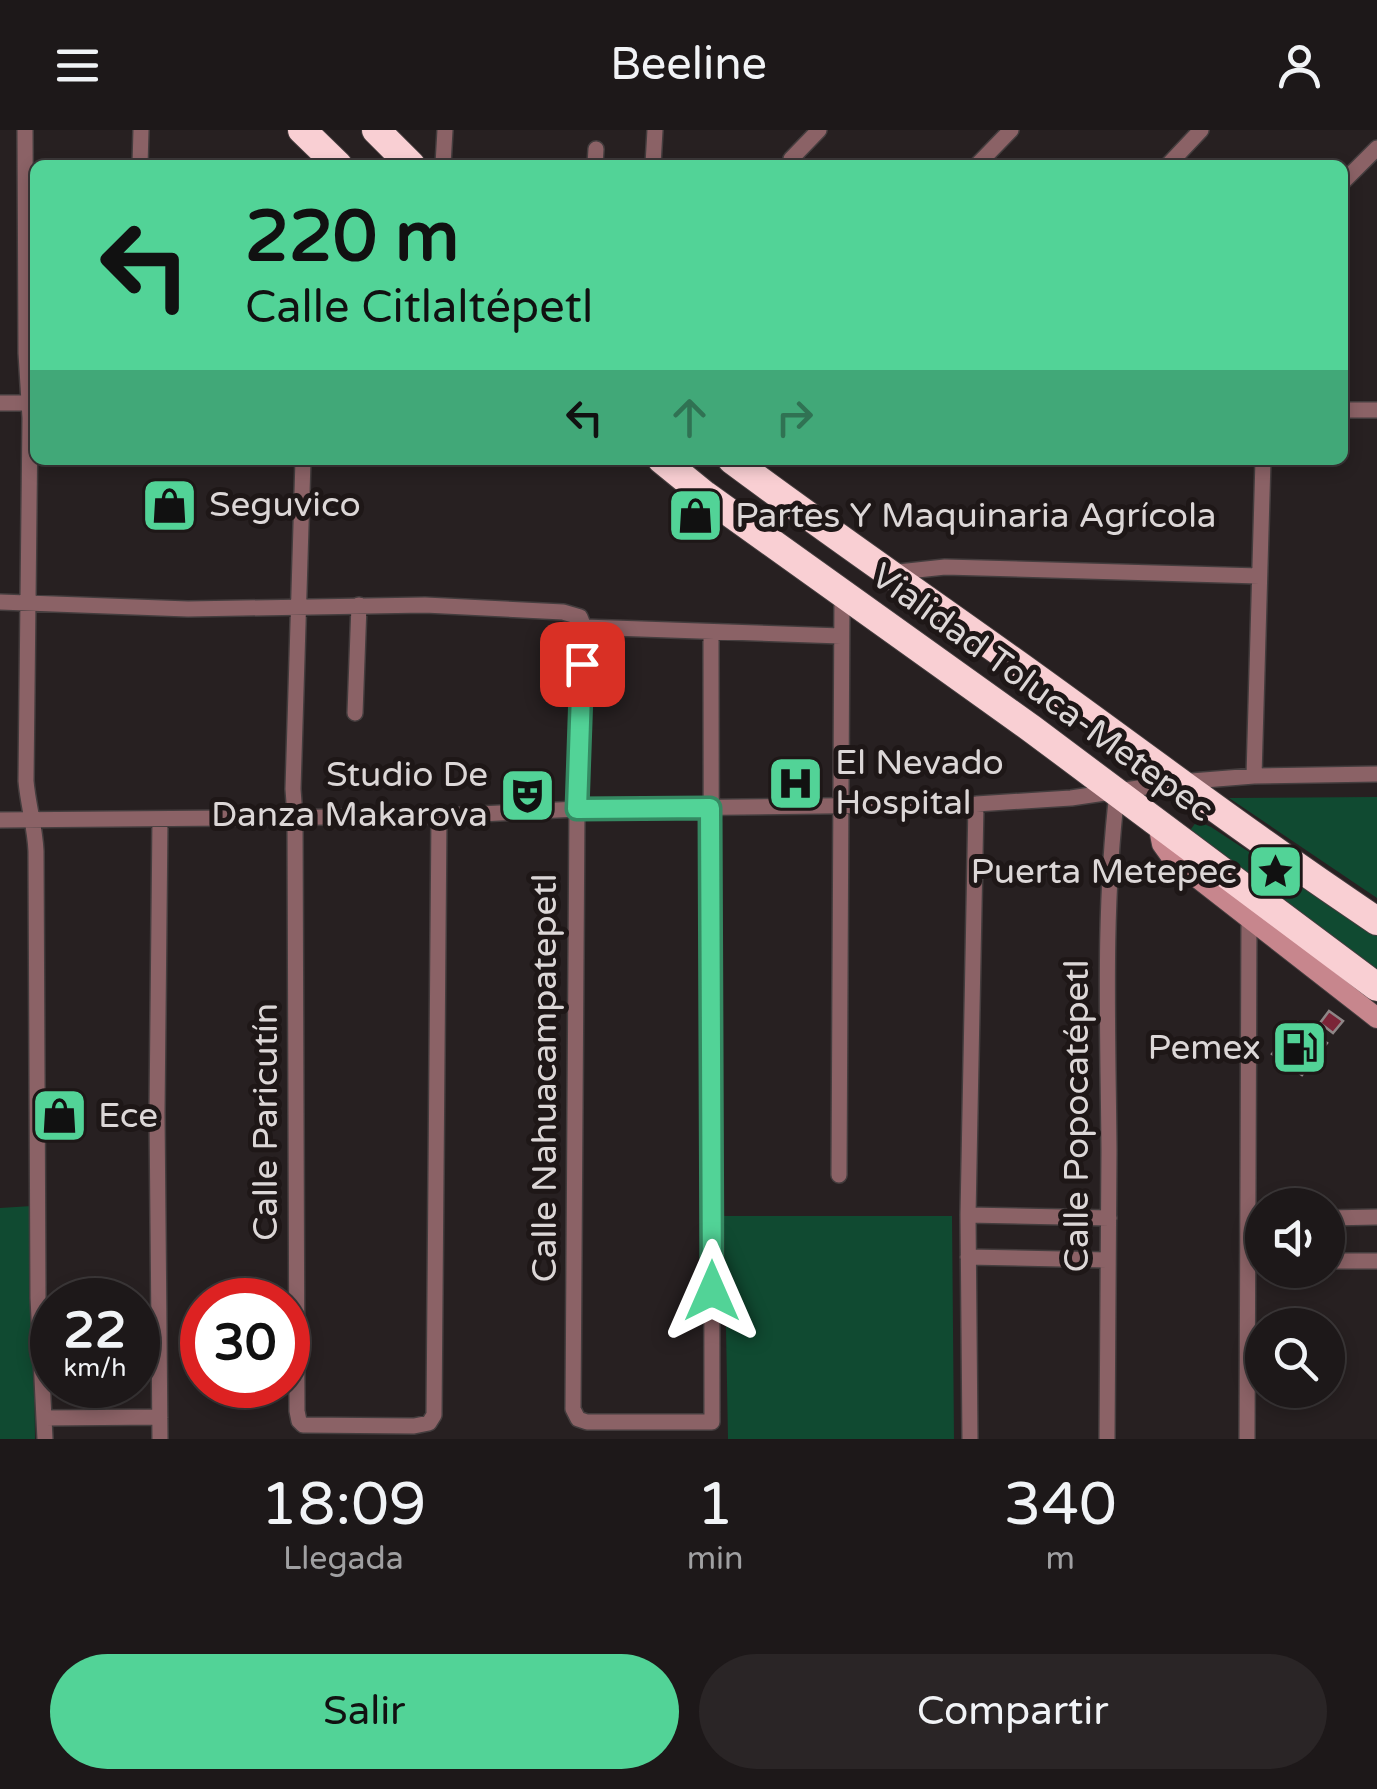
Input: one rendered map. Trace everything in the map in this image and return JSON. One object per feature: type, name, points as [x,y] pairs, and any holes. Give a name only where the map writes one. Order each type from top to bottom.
[{"type":"highway","points":[[302,130],[332,160]]},
{"type":"highway","points":[[376,130],[406,160]]},
{"type":"highway","name":"Vialidad Toluca-Metepec","points":[[668,465],[1032,728],[1158,824],[1258,911],[1377,987]]},
{"type":"highway","name":"Vialidad Toluca-Metepec","points":[[739,465],[1296,867],[1377,921]]},
{"type":"main road","points":[[1258,911],[1377,1018]]},
{"type":"street","points":[[25,130],[26,353],[30,386]]},
{"type":"street","points":[[140,160],[141,130]]},
{"type":"street","points":[[443,160],[445,130]]},
{"type":"street","points":[[653,160],[655,130]]},
{"type":"street","points":[[791,159],[818,130]]},
{"type":"street","points":[[982,160],[1011,130]]},
{"type":"street","points":[[1173,160],[1201,130]]},
{"type":"street","points":[[1348,177],[1377,148]]},
{"type":"street","points":[[0,404],[30,403]]},
{"type":"street","points":[[1348,410],[1377,410]]},
{"type":"street","points":[[30,465],[26,781],[36,852],[38,1298],[44,1439]]},
{"type":"street","name":"Calle Paricutín","points":[[303,465],[293,756],[298,1416],[302,1425],[424,1425],[434,1415],[438,816]]},
{"type":"street","points":[[1254,776],[1263,465]]},
{"type":"street","points":[[888,573],[945,566],[1259,576]]},
{"type":"street","points":[[838,1175],[842,594]]},
{"type":"street","points":[[0,602],[188,609],[425,605],[564,612],[582,622],[711,633],[841,636]]},
{"type":"street","points":[[355,714],[359,605]]},
{"type":"street","name":"Calle Nahuacampatepetl","points":[[582,622],[573,1408],[578,1419],[587,1422],[712,1422],[710,808]]},
{"type":"street","points":[[710,808],[711,633]]},
{"type":"street","points":[[0,820],[438,816],[577,809],[976,804],[1117,793],[1180,782],[1254,776],[1377,774]]},
{"type":"street","name":"Calle Popocatépetl","points":[[1107,1439],[1107,988],[1110,859],[1117,793]]},
{"type":"street","points":[[970,1439],[968,1215],[976,804]]},
{"type":"street","points":[[160,819],[160,1439]]},
{"type":"street","points":[[1255,1188],[1258,911]]},
{"type":"street","points":[[968,1215],[1109,1218]]},
{"type":"street","points":[[1345,1218],[1377,1217]]},
{"type":"street","points":[[968,1257],[1107,1260]]},
{"type":"street","points":[[1345,1261],[1377,1261]]},
{"type":"street","points":[[1247,1439],[1254,1288]]},
{"type":"street","points":[[44,1418],[160,1418]]},
{"type":"green space","points":[[1377,797],[1377,898],[1229,798]]},
{"type":"green space","points":[[1197,821],[1377,936],[1377,978],[1196,838],[1191,829]]},
{"type":"green space","points":[[32,1206],[30,1408],[35,1408],[35,1439],[0,1439],[0,1208]]},
{"type":"green space","points":[[724,1216],[952,1216],[954,1439],[728,1439]]},
{"type":"building","name":"Pemex","points":[[1329,1011],[1343,1021],[1333,1033],[1320,1023]]},
{"type":"building","name":"Pemex","points":[[1298,1022],[1327,1043],[1302,1075],[1272,1054]]},
{"type":"place","name":"Seguvico","points":[[170,505]]},
{"type":"place","name":"Partes Y Maquinaria Agrícola","points":[[696,516]]},
{"type":"place","name":"El Nevado Hospital","points":[[796,783]]},
{"type":"place","name":"Studio De Danza Makarova","points":[[527,795]]},
{"type":"place","name":"Puerta Metepec","points":[[1276,872]]},
{"type":"place","name":"Pemex","points":[[1300,1048]]},
{"type":"place","name":"Ece","points":[[59,1116]]},
{"type":"route","points":[[582,664],[577,809],[710,808],[712,1291]]}]
